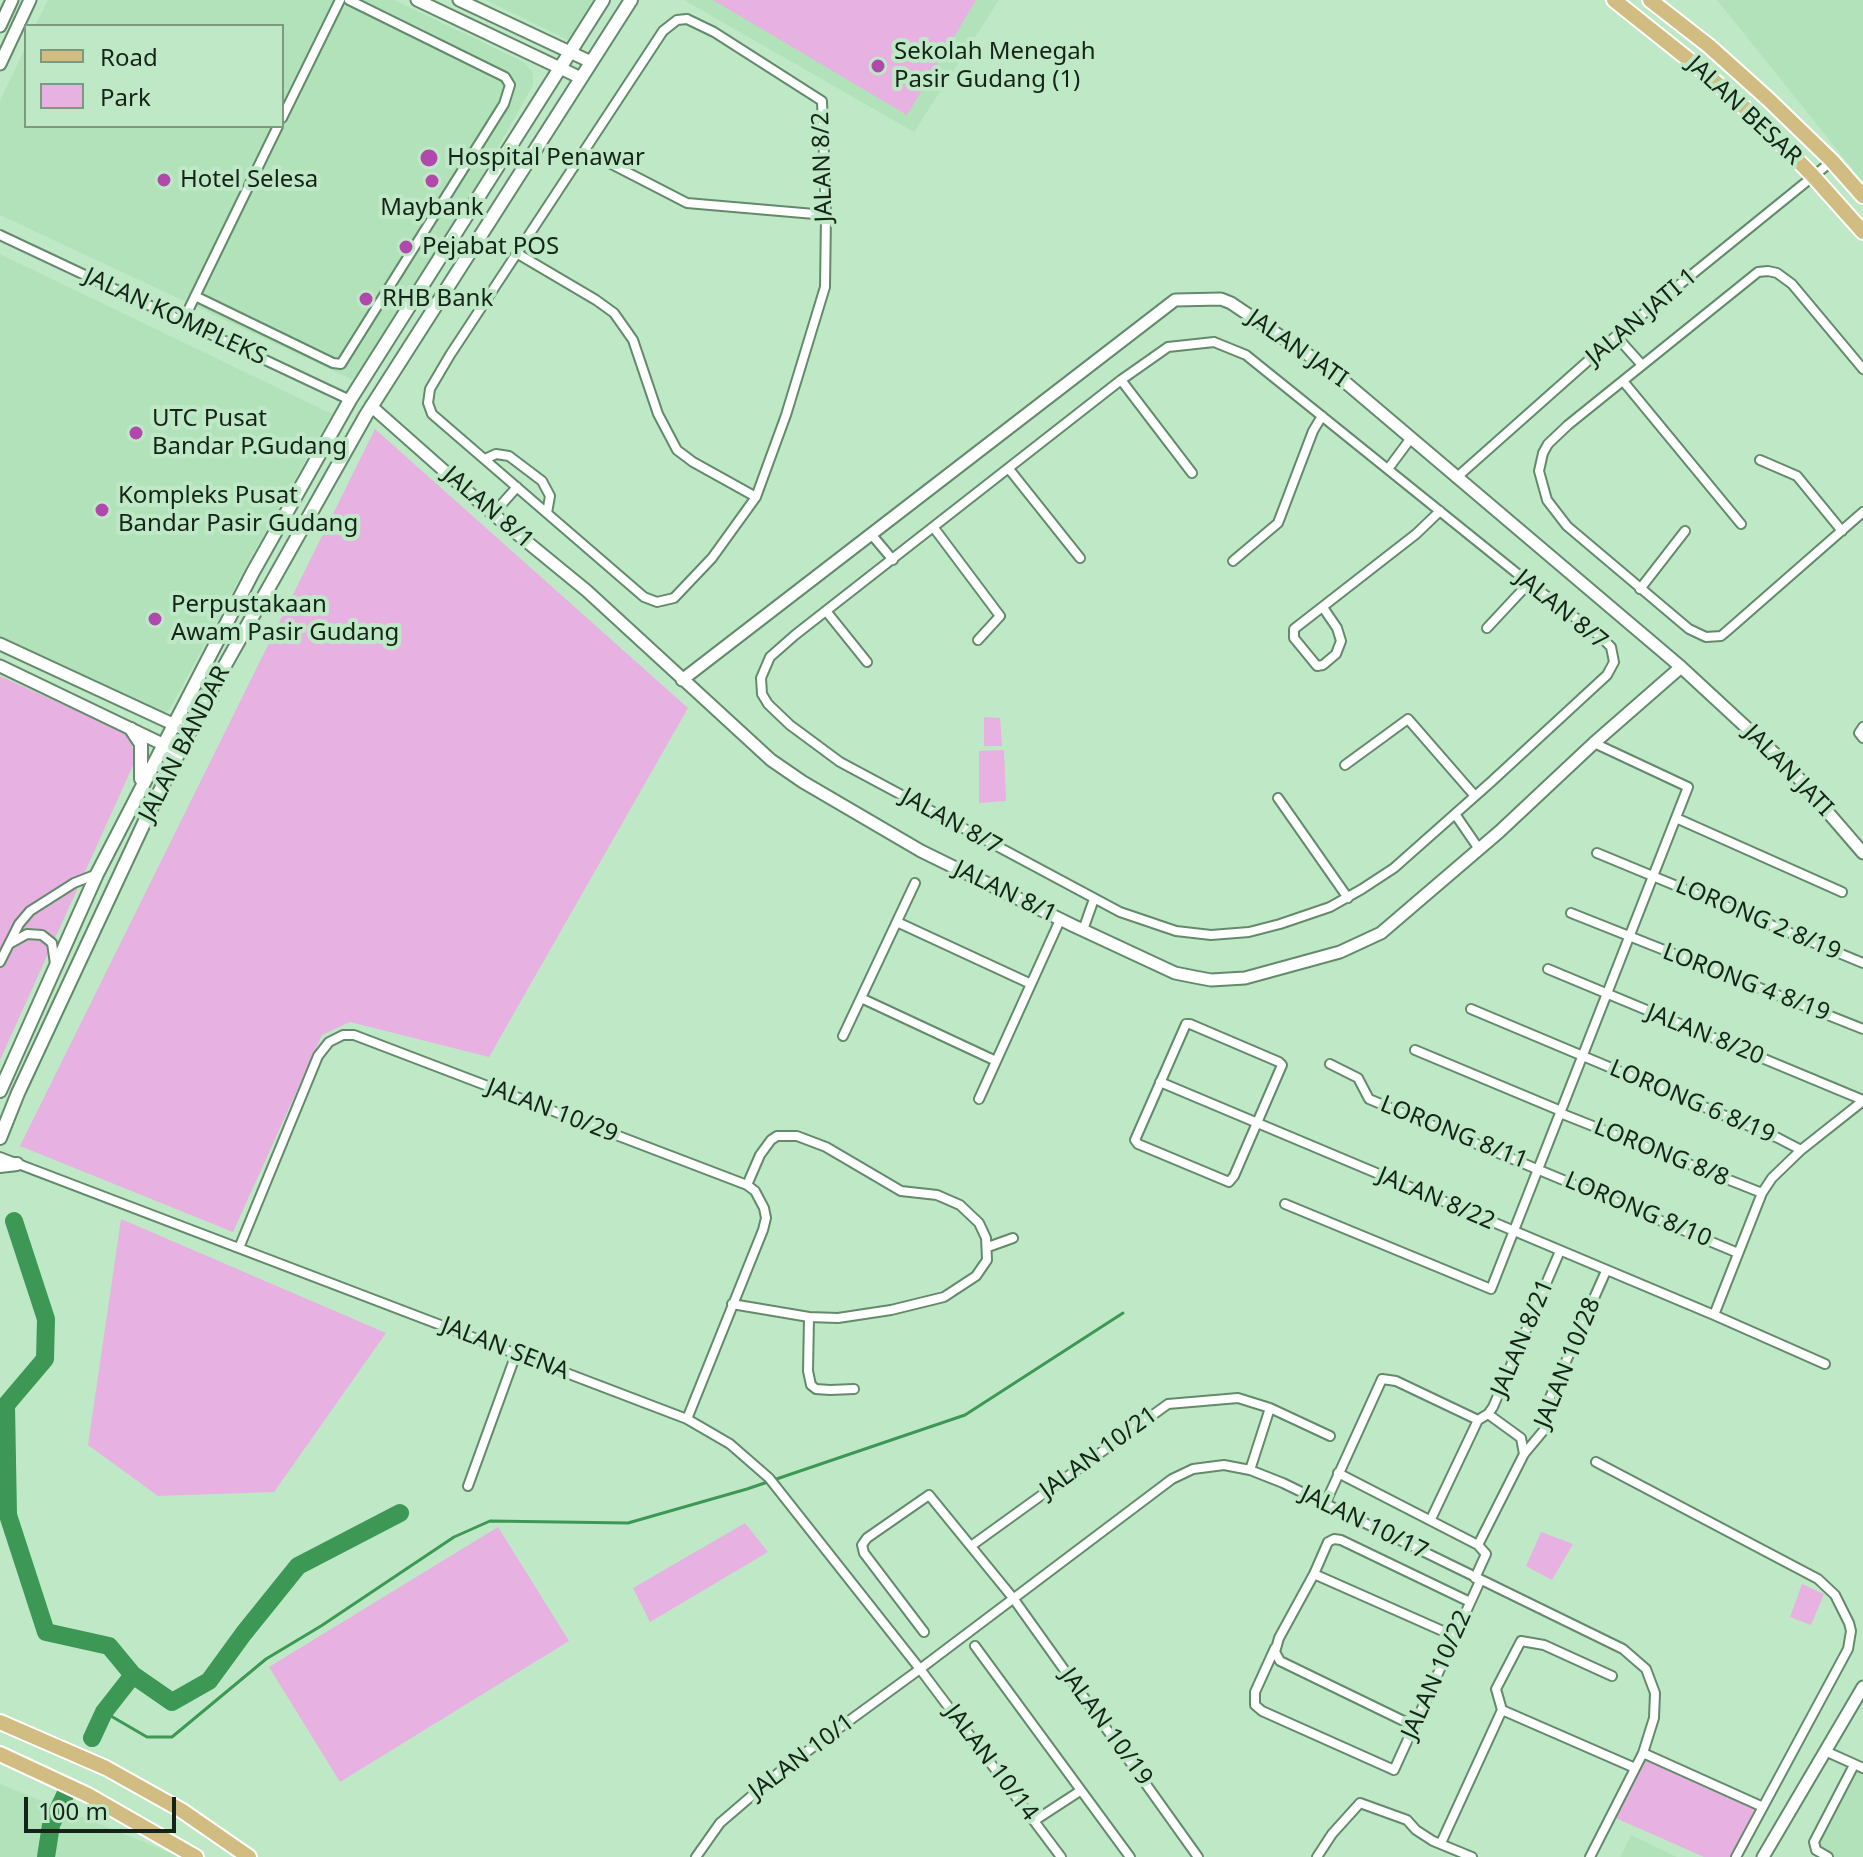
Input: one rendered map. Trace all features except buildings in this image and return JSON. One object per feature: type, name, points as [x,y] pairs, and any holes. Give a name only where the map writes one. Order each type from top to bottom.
[{"type":"main road","name":"JALAN BANDAR","points":[[0,1091],[97,874],[253,572],[350,400],[603,0]]},
{"type":"main road","name":"JALAN BANDAR","points":[[0,1138],[190,732],[371,406],[631,0]]},
{"type":"main road","name":"JALAN BESAR","points":[[1614,0],[1703,71],[1813,176],[1863,232]]},
{"type":"main road","name":"JALAN BESAR","points":[[1650,0],[1709,46],[1832,161],[1863,196]]},
{"type":"main road","points":[[131,729],[141,744],[140,786]]},
{"type":"main road","points":[[0,1166],[17,1164]]},
{"type":"main road","points":[[0,1722],[106,1768],[181,1810],[249,1857]]},
{"type":"main road","points":[[0,1754],[88,1795],[196,1857]]},
{"type":"street","points":[[0,26],[12,0]]},
{"type":"street","points":[[0,64],[30,0]]},
{"type":"street","points":[[284,114],[340,0]]},
{"type":"street","points":[[195,296],[333,363],[341,364],[504,104],[510,85],[505,77],[349,0]]},
{"type":"street","points":[[417,0],[581,78]]},
{"type":"street","points":[[459,0],[591,62]]},
{"type":"street","name":"JALAN 8/2","points":[[677,20],[691,20],[714,32],[822,101],[826,215],[824,293],[786,415],[756,497],[729,538],[674,598],[652,602],[644,597],[432,414],[429,395],[450,355],[665,29],[677,20]]},
{"type":"street","points":[[183,321],[277,128]]},
{"type":"street","points":[[586,151],[687,203],[826,215]]},
{"type":"street","name":"JALAN JATI 1","points":[[1456,478],[1616,336],[1832,161]]},
{"type":"street","name":"JALAN KOMPLEKS","points":[[0,235],[350,400]]},
{"type":"street","points":[[518,254],[614,313],[633,340],[658,414],[677,450],[756,497]]},
{"type":"street","points":[[1863,369],[1792,284],[1777,273],[1768,271],[1750,277],[1548,444],[1539,471],[1542,491],[1555,514],[1698,635],[1713,638],[1721,636],[1863,512]]},
{"type":"street","name":"JALAN JATI","points":[[682,680],[1178,299],[1228,301],[1332,371],[1681,667],[1788,766],[1863,853]]},
{"type":"street","points":[[1616,336],[1642,365]]},
{"type":"street","name":"JALAN 8/7","points":[[1217,342],[1246,355],[1529,583],[1607,641],[1614,654],[1614,662],[1607,675],[1394,868],[1348,898],[1309,916],[1265,929],[1211,935],[1157,926],[1094,899],[840,762],[790,725],[768,704],[761,691],[761,678],[768,660],[795,635],[1121,380],[1171,346],[1217,342]]},
{"type":"street","points":[[1121,380],[1192,473]]},
{"type":"street","points":[[1623,381],[1741,524]]},
{"type":"street","name":"JALAN 8/1","points":[[371,406],[493,514],[587,591],[771,760],[921,851],[1175,973],[1211,980],[1245,978],[1340,952],[1381,933],[1681,667]]},
{"type":"street","points":[[1233,561],[1278,523],[1313,431],[1322,416]]},
{"type":"street","points":[[1388,469],[1411,438]]},
{"type":"street","points":[[485,459],[499,454],[509,456],[542,481],[550,496],[547,513]]},
{"type":"street","points":[[1760,460],[1797,476],[1842,531]]},
{"type":"street","points":[[1009,469],[1080,558]]},
{"type":"street","points":[[493,514],[517,487]]},
{"type":"street","points":[[1324,609],[1337,628],[1341,641],[1336,654],[1317,666],[1293,632],[1440,511]]},
{"type":"street","points":[[934,528],[1000,616],[978,640]]},
{"type":"street","points":[[1640,589],[1685,531]]},
{"type":"street","points":[[871,534],[893,560]]},
{"type":"street","points":[[1487,628],[1529,583]]},
{"type":"street","points":[[826,611],[867,662]]},
{"type":"street","points":[[0,644],[190,732]]},
{"type":"street","points":[[0,666],[179,752]]},
{"type":"street","points":[[1345,765],[1408,719],[1475,796]]},
{"type":"street","points":[[1285,1204],[1491,1289],[1688,787],[1594,743]]},
{"type":"street","points":[[1278,798],[1348,898]]},
{"type":"street","points":[[1455,814],[1479,849]]},
{"type":"street","points":[[1676,818],[1842,892]]},
{"type":"street","name":"LORONG 2 8/19","points":[[1597,853],[1863,963]]},
{"type":"street","points":[[0,962],[19,924],[30,911],[74,883],[97,874]]},
{"type":"street","points":[[843,1036],[915,883]]},
{"type":"street","points":[[1083,930],[1094,899]]},
{"type":"street","name":"LORONG 4 8/19","points":[[1571,913],[1863,1029]]},
{"type":"street","points":[[979,1099],[1060,920]]},
{"type":"street","points":[[897,922],[1031,984]]},
{"type":"street","points":[[8,944],[27,934],[49,939],[55,949],[54,971]]},
{"type":"street","name":"JALAN 8/20","points":[[1548,969],[1863,1100]]},
{"type":"street","points":[[861,998],[996,1061]]},
{"type":"street","name":"LORONG 6 8/19","points":[[1471,1009],[1801,1150]]},
{"type":"street","points":[[1186,1024],[1282,1065],[1231,1181],[1227,1182],[1136,1142],[1160,1082],[1186,1024]]},
{"type":"street","name":"JALAN 10/29","points":[[239,1248],[318,1056],[329,1042],[343,1035],[354,1035],[747,1185]]},
{"type":"street","points":[[1415,1050],[1560,1112]]},
{"type":"street","name":"LORONG 8/11","points":[[1330,1064],[1358,1078],[1369,1099],[1538,1168]]},
{"type":"street","name":"JALAN 8/22","points":[[1160,1082],[1825,1364]]},
{"type":"street","points":[[1714,1315],[1762,1193],[1772,1178],[1863,1100]]},
{"type":"street","name":"LORONG 8/8","points":[[1560,1112],[1762,1193]]},
{"type":"street","points":[[687,1419],[732,1304],[766,1218],[761,1200],[747,1185],[760,1155],[771,1140],[787,1135],[797,1136],[826,1147],[901,1191],[937,1195],[960,1205],[979,1223],[988,1247],[982,1270],[944,1297],[917,1305],[848,1317],[809,1317],[732,1304]]},
{"type":"street","name":"JALAN SENA","points":[[0,1157],[687,1419],[730,1444],[769,1478],[920,1669]]},
{"type":"street","name":"LORONG 8/10","points":[[1538,1168],[1738,1253]]},
{"type":"street","points":[[988,1247],[1013,1238]]},
{"type":"street","name":"JALAN 8/21","points":[[1478,1420],[1488,1414],[1560,1251]]},
{"type":"street","name":"JALAN 10/28","points":[[1477,1580],[1486,1554],[1478,1545],[1524,1454],[1544,1430],[1548,1402],[1606,1271]]},
{"type":"street","points":[[809,1317],[808,1371],[811,1385],[816,1389],[854,1389]]},
{"type":"street","points":[[468,1486],[516,1354]]},
{"type":"street","points":[[1325,1504],[1380,1382],[1385,1378],[1478,1420],[1431,1519]]},
{"type":"street","name":"JALAN 10/21","points":[[971,1546],[1165,1406],[1238,1398],[1270,1408],[1330,1436]]},
{"type":"street","points":[[1250,1470],[1270,1408]]},
{"type":"street","points":[[1488,1414],[1521,1438],[1524,1454]]},
{"type":"street","points":[[1596,1462],[1818,1579],[1835,1595],[1849,1623],[1848,1649],[1736,1857]]},
{"type":"street","name":"JALAN 10/17","points":[[920,1669],[1172,1479],[1193,1469],[1214,1466],[1250,1470],[1623,1649],[1646,1669],[1655,1693],[1654,1718],[1643,1753],[1590,1857]]},
{"type":"street","points":[[1338,1473],[1478,1545]]},
{"type":"street","name":"JALAN 10/19","points":[[924,1632],[864,1553],[864,1541],[929,1495],[1013,1598],[1198,1857]]},
{"type":"street","points":[[1414,1726],[1280,1661],[1275,1647],[1328,1542],[1341,1540],[1470,1602]]},
{"type":"street","points":[[1314,1574],[1454,1636]]},
{"type":"street","name":"JALAN 10/22","points":[[1275,1647],[1255,1692],[1255,1705],[1262,1711],[1394,1770],[1477,1580]]},
{"type":"street","points":[[1441,1843],[1502,1710],[1496,1689],[1521,1641],[1544,1645],[1612,1676]]},
{"type":"street","points":[[975,1646],[1130,1857]]},
{"type":"street","name":"JALAN 10/14","points":[[920,1669],[1061,1857]]},
{"type":"street","name":"JALAN 10/1","points":[[696,1857],[720,1823],[739,1805],[920,1669]]},
{"type":"street","points":[[1763,1857],[1863,1687]]},
{"type":"street","points":[[1502,1710],[1635,1768]]},
{"type":"street","points":[[1825,1751],[1858,1766],[1818,1833],[1814,1846],[1828,1857]]},
{"type":"street","points":[[1643,1753],[1763,1807]]},
{"type":"street","points":[[1034,1821],[1080,1791]]},
{"type":"street","points":[[1317,1857],[1332,1834],[1360,1803],[1400,1816],[1411,1822],[1421,1834],[1472,1857]]},
{"type":"shaded area","points":[[48,0],[394,0],[524,62],[533,73],[533,85],[456,222],[353,380],[0,215],[0,101],[24,50],[24,128],[284,128],[284,24],[36,24]]},
{"type":"shaded area","points":[[486,0],[593,0],[568,40]]},
{"type":"shaded area","name":"Sekolah Menegah Pasir Gudang (1)","points":[[684,0],[999,0],[914,132]]},
{"type":"shaded area","points":[[1717,0],[1863,0],[1863,182]]},
{"type":"shaded area","points":[[0,254],[332,414],[170,709],[164,713],[155,714],[0,639]]},
{"type":"shaded area","points":[[1852,1759],[1863,1763],[1863,1857],[1820,1857],[1811,1848],[1811,1840]]},
{"type":"shaded area","points":[[0,1784],[181,1857],[0,1857]]},
{"type":"shaded area","points":[[1631,1835],[1677,1857],[1620,1857]]},
{"type":"green space","name":"Sekolah Menegah Pasir Gudang (1)","points":[[713,0],[976,0],[907,115]]},
{"type":"green space","points":[[375,429],[688,708],[489,1057],[350,1022],[322,1035],[233,1232],[20,1146]]},
{"type":"green space","points":[[0,676],[130,735],[135,761],[0,1060]]},
{"type":"green space","points":[[984,717],[1000,718],[1002,746],[984,746]]},
{"type":"green space","points":[[1004,750],[1006,801],[979,803],[979,751]]},
{"type":"green space","points":[[121,1219],[386,1333],[274,1492],[158,1496],[88,1445]]},
{"type":"green space","points":[[745,1523],[768,1552],[650,1622],[633,1588]]},
{"type":"green space","points":[[498,1527],[569,1641],[340,1782],[269,1667]]},
{"type":"green space","points":[[1541,1532],[1573,1544],[1552,1580],[1526,1566]]},
{"type":"green space","points":[[1802,1584],[1824,1594],[1811,1625],[1790,1617]]},
{"type":"green space","points":[[1643,1753],[1763,1807],[1738,1857],[1704,1857],[1611,1816]]},
{"type":"waterway","points":[[14,1221],[46,1319],[45,1359],[6,1405],[8,1515],[46,1632],[109,1646],[133,1675],[104,1712],[92,1738]]},
{"type":"waterway","points":[[104,1712],[147,1737],[172,1737],[266,1659],[454,1537],[490,1521],[628,1523],[747,1489],[965,1415],[1123,1313]]},
{"type":"waterway","points":[[133,1675],[172,1702],[209,1681],[298,1566],[400,1513]]},
{"type":"waterway","points":[[46,1857],[51,1825],[65,1795]]},
{"type":"place","name":"Sekolah Menegah Pasir Gudang (1)","points":[[878,66]]},
{"type":"place","name":"Hospital Penawar","points":[[429,158]]},
{"type":"place","name":"Hotel Selesa","points":[[164,180]]},
{"type":"place","name":"Maybank","points":[[432,181]]},
{"type":"place","name":"Pejabat POS","points":[[406,247]]},
{"type":"place","name":"RHB Bank","points":[[366,299]]},
{"type":"place","name":"UTC Pusat Bandar P.Gudang","points":[[136,433]]},
{"type":"place","name":"Kompleks Pusat Bandar Pasir Gudang","points":[[102,510]]},
{"type":"place","name":"Perpustakaan Awam Pasir Gudang","points":[[155,619]]}]
